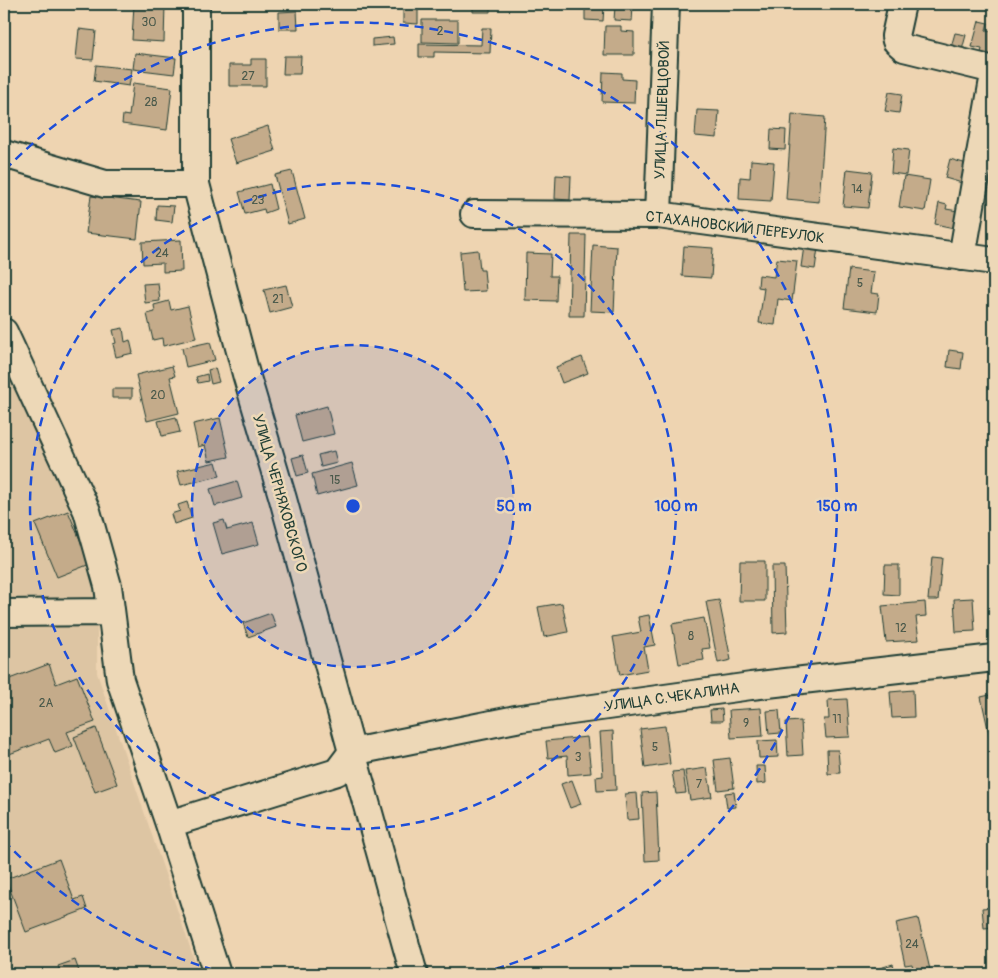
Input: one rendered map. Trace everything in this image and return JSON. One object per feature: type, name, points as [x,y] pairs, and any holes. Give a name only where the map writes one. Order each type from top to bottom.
[{"type":"street","name":"УЛИЦА ЧЕРНЯХОВСКОГО","points":[[196,4],[196,184],[246,374],[414,974]]},
{"type":"street","name":"УЛИЦА Л.ШЕВЦОВОЙ","points":[[658,216],[666,4]]},
{"type":"street","points":[[899,16],[895,36],[896,41],[904,48],[994,70]]},
{"type":"street","points":[[962,257],[994,74]]},
{"type":"street","points":[[4,154],[105,184],[196,184]]},
{"type":"street","name":"СТАХАНОВСКИЙ ПЕРЕУЛОК","points":[[474,214],[658,216],[994,261]]},
{"type":"street","points":[[4,332],[87,511],[108,586],[120,680],[217,974]]},
{"type":"street","points":[[4,613],[111,612]]},
{"type":"street","name":"УЛИЦА С.ЧЕКАЛИНА","points":[[352,752],[521,718],[751,686],[994,658]]},
{"type":"street","points":[[169,824],[337,772],[352,752]]},
{"type":"shaded area","points":[[4,327],[97,572],[97,673],[199,974],[4,974]]},
{"type":"building","points":[[134,4],[165,4],[164,42],[132,40]]},
{"type":"building","points":[[403,4],[418,4],[418,24],[403,23]]},
{"type":"building","points":[[473,4],[490,4],[490,12],[473,12]]},
{"type":"building","points":[[585,5],[604,6],[603,21],[585,20]]},
{"type":"building","points":[[615,6],[633,7],[632,21],[614,20]]},
{"type":"building","points":[[297,11],[298,29],[279,29],[279,12]]},
{"type":"building","points":[[422,20],[458,20],[458,43],[422,42]]},
{"type":"building","points":[[979,21],[988,23],[986,30],[994,32],[994,57],[981,53],[982,49],[972,47]]},
{"type":"building","points":[[605,26],[621,26],[621,31],[634,32],[634,55],[604,55]]},
{"type":"building","points":[[482,28],[491,28],[490,53],[434,52],[434,57],[419,57],[419,44],[481,45]]},
{"type":"building","points":[[79,29],[96,31],[93,60],[76,59]]},
{"type":"building","points":[[955,33],[966,35],[962,50],[951,47]]},
{"type":"building","points":[[393,37],[394,44],[372,46],[372,39]]},
{"type":"building","points":[[135,53],[176,58],[174,74],[133,69]]},
{"type":"building","points":[[284,56],[301,56],[300,74],[283,74]]},
{"type":"building","points":[[251,59],[266,59],[266,86],[229,86],[229,65],[251,65]]},
{"type":"building","points":[[96,65],[132,69],[129,86],[94,81]]},
{"type":"building","points":[[603,72],[622,73],[622,79],[635,80],[634,103],[602,102]]},
{"type":"building","points":[[133,83],[172,88],[167,130],[122,124],[123,115],[129,116]]},
{"type":"building","points":[[889,92],[902,94],[899,113],[885,111]]},
{"type":"building","points":[[697,110],[719,111],[717,138],[695,136]]},
{"type":"building","points":[[792,114],[825,117],[819,202],[786,199]]},
{"type":"building","points":[[268,126],[275,151],[236,163],[228,139]]},
{"type":"building","points":[[771,129],[786,130],[785,150],[770,149]]},
{"type":"building","points":[[893,148],[909,150],[906,175],[891,173]]},
{"type":"building","points":[[950,159],[967,164],[962,183],[945,178]]},
{"type":"building","points":[[751,160],[774,162],[771,201],[739,199],[740,177],[750,178]]},
{"type":"building","points":[[847,169],[872,172],[868,208],[843,206]]},
{"type":"building","points":[[292,171],[305,219],[288,224],[275,175]]},
{"type":"building","points":[[556,175],[571,176],[570,200],[555,199]]},
{"type":"building","points":[[904,176],[930,180],[925,211],[899,207]]},
{"type":"building","points":[[270,184],[276,209],[265,213],[264,209],[245,214],[239,192]]},
{"type":"building","points":[[91,196],[141,202],[137,239],[86,233]]},
{"type":"building","points":[[939,203],[947,205],[946,209],[958,211],[954,228],[935,224]]},
{"type":"building","points":[[157,205],[174,206],[172,222],[156,220]]},
{"type":"building","points":[[571,235],[586,235],[584,316],[569,316]]},
{"type":"building","points":[[181,240],[182,271],[163,272],[163,263],[143,264],[142,242]]},
{"type":"building","points":[[593,245],[617,247],[614,312],[590,311]]},
{"type":"building","points":[[684,246],[713,248],[711,278],[682,276]]},
{"type":"building","points":[[804,246],[818,248],[815,269],[801,267]]},
{"type":"building","points":[[478,250],[480,270],[484,270],[486,291],[463,292],[460,252]]},
{"type":"building","points":[[526,253],[551,254],[550,276],[557,276],[556,301],[525,300]]},
{"type":"building","points":[[777,259],[797,261],[792,301],[778,299],[775,325],[759,323],[764,288],[758,287],[759,275],[774,277]]},
{"type":"building","points":[[849,269],[874,272],[871,293],[879,294],[877,312],[844,308]]},
{"type":"building","points":[[158,283],[160,301],[145,303],[143,284]]},
{"type":"building","points":[[286,285],[292,307],[270,313],[264,290]]},
{"type":"building","points":[[169,301],[171,310],[188,306],[196,338],[163,346],[162,338],[153,340],[147,314],[155,312],[154,305]]},
{"type":"building","points":[[123,328],[125,342],[130,340],[133,353],[116,357],[113,344],[116,343],[113,330]]},
{"type":"building","points":[[210,342],[215,360],[186,367],[182,348]]},
{"type":"building","points":[[949,350],[963,352],[961,369],[947,367]]},
{"type":"building","points":[[582,357],[588,373],[562,383],[556,367]]},
{"type":"building","points":[[172,366],[175,376],[170,377],[179,413],[147,421],[136,375]]},
{"type":"building","points":[[215,368],[219,382],[211,384],[208,370]]},
{"type":"building","points":[[207,374],[208,381],[198,383],[196,377]]},
{"type":"building","points":[[112,389],[132,389],[132,398],[112,398]]},
{"type":"building","points":[[327,406],[334,434],[302,442],[295,415]]},
{"type":"building","points":[[176,417],[180,432],[162,436],[158,421]]},
{"type":"building","points":[[220,418],[229,457],[209,461],[205,445],[198,447],[193,424]]},
{"type":"building","points":[[334,451],[337,463],[321,467],[318,455]]},
{"type":"building","points":[[303,455],[308,473],[297,476],[292,458]]},
{"type":"building","points":[[216,462],[220,476],[181,485],[177,471]]},
{"type":"building","points":[[352,463],[358,485],[317,496],[312,474]]},
{"type":"building","points":[[237,481],[242,498],[215,506],[210,489]]},
{"type":"building","points":[[187,502],[192,518],[174,524],[171,514],[180,511],[178,505]]},
{"type":"building","points":[[68,511],[90,564],[57,577],[35,524]]},
{"type":"building","points":[[224,520],[227,530],[253,523],[259,544],[222,554],[213,523]]},
{"type":"building","points":[[932,557],[942,558],[938,600],[928,600]]},
{"type":"building","points":[[740,561],[765,561],[765,601],[739,601]]},
{"type":"building","points":[[885,565],[899,565],[899,595],[884,594]]},
{"type":"building","points":[[772,566],[785,566],[787,632],[773,633]]},
{"type":"building","points":[[973,598],[975,631],[956,632],[954,599]]},
{"type":"building","points":[[719,600],[731,660],[718,663],[706,602]]},
{"type":"building","points":[[925,602],[926,616],[916,617],[919,640],[886,642],[882,606]]},
{"type":"building","points":[[562,603],[568,632],[544,637],[538,607]]},
{"type":"building","points":[[271,613],[276,627],[248,637],[243,623]]},
{"type":"building","points":[[649,615],[655,645],[644,647],[648,670],[620,675],[613,637],[641,632],[638,617]]},
{"type":"building","points":[[704,618],[710,648],[702,649],[704,660],[679,664],[672,624]]},
{"type":"building","points":[[49,664],[56,684],[77,676],[95,722],[67,732],[73,746],[55,753],[49,739],[4,756],[4,681]]},
{"type":"building","points":[[913,690],[914,717],[892,718],[890,692]]},
{"type":"building","points":[[994,694],[994,737],[990,738],[981,697]]},
{"type":"building","points":[[847,699],[850,737],[826,738],[824,719],[829,719],[828,700]]},
{"type":"building","points":[[761,708],[763,736],[731,738],[729,710]]},
{"type":"building","points":[[722,709],[723,721],[711,721],[710,710]]},
{"type":"building","points":[[779,710],[781,733],[769,734],[767,711]]},
{"type":"building","points":[[801,721],[803,755],[788,756],[786,722]]},
{"type":"building","points":[[665,726],[670,764],[645,768],[640,729]]},
{"type":"building","points":[[96,728],[117,784],[95,792],[74,737]]},
{"type":"building","points":[[613,731],[616,790],[597,791],[596,777],[603,776],[600,732]]},
{"type":"building","points":[[587,737],[591,773],[568,775],[567,756],[548,758],[546,741]]},
{"type":"building","points":[[777,740],[778,757],[759,758],[758,741]]},
{"type":"building","points":[[827,750],[838,750],[840,773],[828,774]]},
{"type":"building","points":[[730,758],[734,788],[718,790],[714,760]]},
{"type":"building","points":[[756,766],[765,766],[766,783],[757,784]]},
{"type":"building","points":[[707,768],[712,797],[690,800],[685,771]]},
{"type":"building","points":[[683,771],[686,793],[676,794],[672,772]]},
{"type":"building","points":[[572,780],[581,804],[570,808],[561,784]]},
{"type":"building","points":[[656,792],[659,860],[645,861],[642,793]]},
{"type":"building","points":[[734,792],[736,807],[727,808],[725,793]]},
{"type":"building","points":[[637,793],[639,819],[627,820],[625,794]]},
{"type":"building","points":[[59,859],[74,900],[83,897],[87,909],[26,932],[6,879]]},
{"type":"building","points":[[993,907],[994,927],[984,928],[982,908]]},
{"type":"building","points":[[918,918],[931,974],[914,974],[912,964],[905,965],[896,923]]},
{"type":"building","points":[[75,960],[80,974],[61,974],[58,966]]},
{"type":"building","points":[[893,964],[896,974],[881,974],[880,968]]}]
